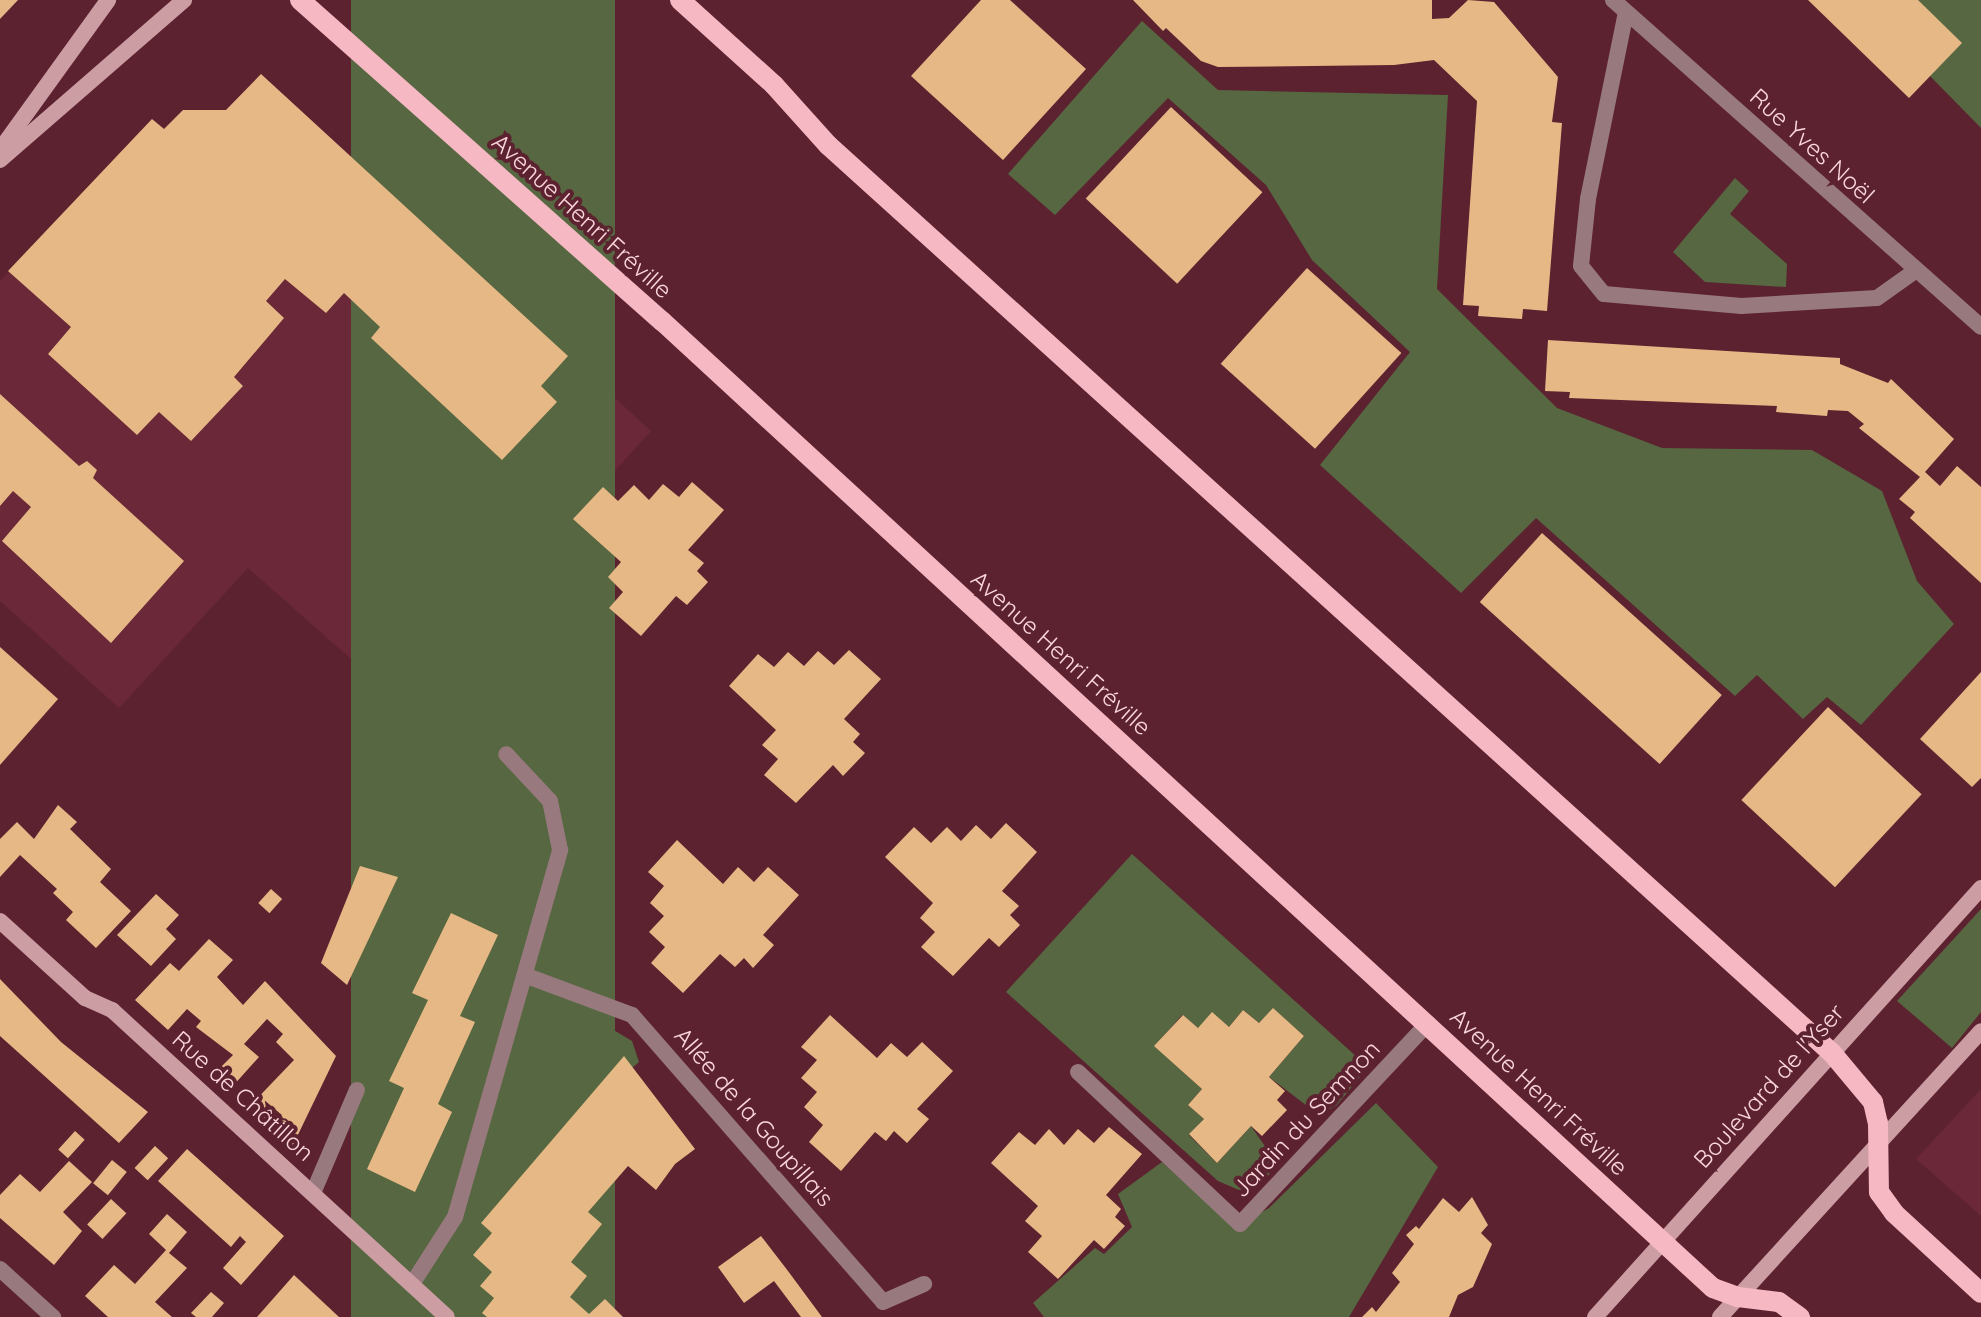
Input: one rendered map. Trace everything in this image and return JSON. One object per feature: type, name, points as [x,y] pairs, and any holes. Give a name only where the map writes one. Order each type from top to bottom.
[{"type":"main road","name":"Avenue Henri Fréville","points":[[300,0],[662,321],[1713,1288],[1738,1297],[1779,1302],[1800,1317]]},
{"type":"main road","points":[[680,0],[774,85],[828,145],[1832,1053],[1873,1102],[1879,1148],[1879,1192],[1894,1213],[1981,1293]]},
{"type":"street","points":[[0,150],[108,0]]},
{"type":"street","points":[[0,160],[184,0]]},
{"type":"street","name":"Rue Yves Noël","points":[[1613,0],[1981,327]]},
{"type":"street","points":[[1626,12],[1588,199],[1581,266],[1604,294],[1741,306],[1877,298],[1915,271]]},
{"type":"street","points":[[412,1284],[455,1217],[527,976],[560,850],[550,801],[506,754]]},
{"type":"street","name":"Boulevard de l'Yser","points":[[1595,1317],[1981,888]]},
{"type":"street","name":"Rue de Châtillon","points":[[0,921],[85,998],[112,1010],[412,1284],[438,1314]]},
{"type":"street","name":"Allée de la Goupillais","points":[[527,976],[632,1015],[883,1302],[924,1284]]},
{"type":"street","name":"Jardin du Semnon","points":[[1078,1072],[1240,1224],[1428,1023]]},
{"type":"street","points":[[1720,1317],[1879,1148],[1981,1031]]},
{"type":"street","points":[[313,1193],[357,1090]]},
{"type":"street","points":[[0,1269],[53,1317]]},
{"type":"shaded area","points":[[261,74],[651,431],[403,705],[248,568],[119,708],[0,601],[0,281],[152,119],[165,129],[183,110],[226,110]]},
{"type":"shaded area","points":[[1981,1089],[1981,1216],[1916,1159]]},
{"type":"green space","points":[[351,0],[615,0],[615,1317],[351,1317]]},
{"type":"green space","points":[[1918,0],[1981,0],[1981,128],[1930,76]]},
{"type":"green space","points":[[1142,21],[1218,90],[1448,95],[1437,289],[1557,408],[1662,448],[1812,450],[1882,491],[1917,581],[1954,624],[1861,725],[1827,697],[1803,719],[1757,675],[1735,696],[1536,518],[1461,593],[1320,465],[1410,352],[1312,260],[1266,185],[1168,98],[1055,215],[1008,174]]},
{"type":"green space","points":[[1735,178],[1749,191],[1730,214],[1787,264],[1786,287],[1705,282],[1673,252]]},
{"type":"green space","points":[[1132,854],[1368,1067],[1337,1105],[1319,1115],[1269,1077],[1304,1036],[1273,1009],[1259,1023],[1243,1010],[1229,1027],[1198,1028],[1182,1015],[1155,1046],[1202,1089],[1188,1105],[1204,1119],[1189,1135],[1217,1163],[1251,1126],[1273,1158],[1269,1175],[1254,1187],[1239,1190],[1218,1181],[1006,992]]},
{"type":"green space","points":[[1981,909],[1981,1012],[1952,1048],[1897,1001]]},
{"type":"green space","points":[[572,1013],[602,1023],[632,1041],[639,1062],[557,1134],[541,1125]]},
{"type":"green space","points":[[1376,1103],[1438,1167],[1349,1317],[1044,1317],[1033,1303],[1095,1248],[1104,1254],[1132,1227],[1118,1194],[1162,1162],[1236,1227],[1269,1208]]},
{"type":"building","points":[[0,0],[18,0],[0,19]]},
{"type":"building","points":[[981,0],[1010,0],[1086,69],[1003,160],[911,76]]},
{"type":"building","points":[[1133,0],[1432,0],[1432,19],[1449,18],[1468,0],[1494,2],[1558,77],[1552,122],[1562,123],[1547,311],[1523,309],[1522,319],[1478,316],[1479,306],[1463,305],[1477,101],[1434,60],[1394,65],[1218,67],[1201,61],[1166,28],[1163,31]]},
{"type":"building","points":[[1808,0],[1918,0],[1962,43],[1909,98]]},
{"type":"building","points":[[261,74],[568,356],[541,386],[557,402],[502,460],[371,338],[380,327],[344,293],[326,313],[285,279],[266,301],[284,318],[234,377],[243,386],[191,441],[159,412],[137,435],[48,354],[71,327],[8,271],[152,119],[164,129],[183,110],[226,110]]},
{"type":"building","points":[[1171,107],[1262,192],[1177,284],[1086,198]]},
{"type":"building","points":[[1307,268],[1401,353],[1315,449],[1221,364]]},
{"type":"building","points":[[1548,340],[1840,358],[1840,364],[1888,383],[1891,379],[1954,439],[1925,472],[1940,486],[1957,466],[1981,487],[1981,583],[1910,518],[1915,512],[1899,499],[1920,477],[1859,428],[1864,424],[1848,411],[1828,410],[1827,416],[1776,412],[1777,406],[1569,398],[1570,392],[1545,391]]},
{"type":"building","points":[[0,394],[79,466],[87,461],[97,470],[93,478],[184,561],[111,643],[2,541],[31,507],[13,491],[0,506]]},
{"type":"building","points":[[692,482],[724,510],[688,550],[704,563],[697,571],[708,582],[687,605],[676,596],[641,636],[609,608],[623,592],[608,577],[621,562],[573,519],[603,487],[618,501],[634,485],[649,500],[663,484],[679,497]]},
{"type":"building","points":[[1542,533],[1722,695],[1660,764],[1480,602]]},
{"type":"building","points":[[0,647],[58,699],[0,765]]},
{"type":"building","points":[[849,650],[881,679],[844,719],[860,734],[853,742],[865,753],[843,776],[833,765],[796,803],[764,775],[778,759],[762,745],[776,730],[729,686],[758,654],[774,667],[788,652],[804,666],[818,651],[834,665]]},
{"type":"building","points":[[1981,672],[1981,778],[1972,787],[1920,739]]},
{"type":"building","points":[[1828,707],[1922,794],[1835,887],[1741,800]]},
{"type":"building","points":[[58,805],[77,822],[70,829],[111,869],[100,882],[131,911],[96,948],[66,920],[73,912],[53,893],[57,889],[20,855],[0,877],[0,839],[17,822],[34,839]]},
{"type":"building","points":[[1006,823],[1037,852],[1002,891],[1019,906],[1010,915],[1020,925],[999,947],[989,938],[953,976],[921,947],[935,932],[920,918],[933,903],[885,857],[914,827],[931,843],[947,827],[961,841],[976,825],[991,839]]},
{"type":"building","points":[[677,840],[723,884],[738,867],[754,882],[768,867],[799,895],[763,935],[774,945],[753,968],[744,958],[735,967],[720,954],[683,993],[651,963],[665,947],[649,932],[664,916],[650,903],[664,886],[648,872]]},
{"type":"building","points":[[360,866],[398,877],[347,985],[321,963]]},
{"type":"building","points":[[271,889],[282,899],[269,913],[258,903]]},
{"type":"building","points":[[156,894],[179,915],[166,929],[176,939],[151,966],[117,935]]},
{"type":"building","points":[[451,913],[498,935],[460,1016],[475,1022],[438,1104],[452,1112],[415,1192],[367,1169],[404,1088],[389,1081],[428,1000],[412,993]]},
{"type":"building","points":[[209,939],[233,960],[217,977],[243,1005],[265,981],[336,1056],[293,1145],[251,1105],[294,1060],[276,1042],[283,1034],[267,1019],[244,1044],[259,1057],[232,1087],[216,1072],[233,1055],[196,1027],[201,1021],[187,1009],[168,1030],[135,1000],[170,963],[179,971]]},
{"type":"building","points":[[0,979],[61,1042],[148,1112],[119,1143],[0,1036]]},
{"type":"building","points":[[1273,1008],[1304,1036],[1269,1077],[1285,1091],[1277,1100],[1287,1110],[1262,1136],[1251,1126],[1217,1163],[1189,1134],[1204,1119],[1188,1105],[1202,1089],[1154,1046],[1183,1015],[1198,1028],[1212,1012],[1229,1027],[1243,1010],[1259,1023]]},
{"type":"building","points":[[830,1015],[877,1058],[891,1043],[907,1057],[922,1042],[953,1071],[917,1109],[929,1119],[907,1143],[894,1131],[886,1141],[875,1132],[841,1171],[809,1142],[823,1125],[804,1107],[817,1092],[801,1078],[817,1060],[801,1047]]},
{"type":"building","points":[[624,1056],[695,1149],[675,1164],[656,1190],[628,1166],[588,1212],[602,1224],[571,1262],[587,1276],[570,1297],[589,1314],[605,1299],[623,1317],[487,1317],[482,1313],[494,1298],[480,1286],[492,1272],[473,1255],[492,1233],[481,1223]]},
{"type":"building","points":[[1109,1127],[1142,1154],[1106,1195],[1121,1209],[1115,1217],[1125,1226],[1104,1249],[1094,1240],[1058,1279],[1028,1252],[1042,1236],[1025,1221],[1038,1206],[991,1163],[1019,1132],[1035,1145],[1049,1129],[1064,1145],[1078,1129],[1094,1143]]},
{"type":"building","points":[[75,1131],[85,1140],[68,1158],[58,1150]]},
{"type":"building","points":[[155,1146],[168,1158],[148,1180],[135,1168]]},
{"type":"building","points":[[187,1149],[284,1236],[241,1285],[223,1268],[246,1242],[240,1236],[231,1247],[158,1181]]},
{"type":"building","points":[[112,1160],[127,1172],[108,1195],[93,1183]]},
{"type":"building","points":[[69,1161],[92,1182],[63,1212],[82,1231],[54,1265],[0,1218],[0,1195],[20,1174],[40,1192]]},
{"type":"building","points":[[1472,1197],[1488,1225],[1481,1233],[1492,1244],[1473,1287],[1458,1295],[1449,1317],[1362,1317],[1372,1307],[1376,1312],[1400,1282],[1392,1273],[1414,1244],[1406,1235],[1416,1226],[1419,1229],[1443,1198],[1459,1212]]},
{"type":"building","points":[[111,1199],[126,1213],[102,1239],[87,1225]]},
{"type":"building","points":[[167,1214],[187,1232],[169,1253],[187,1268],[155,1302],[172,1317],[108,1317],[85,1296],[114,1265],[135,1284],[166,1250],[149,1234]]},
{"type":"building","points":[[761,1236],[822,1317],[801,1317],[774,1281],[744,1303],[718,1267]]},
{"type":"building","points":[[294,1275],[339,1317],[257,1317]]},
{"type":"building","points":[[211,1292],[224,1303],[212,1317],[196,1317],[191,1313]]}]
